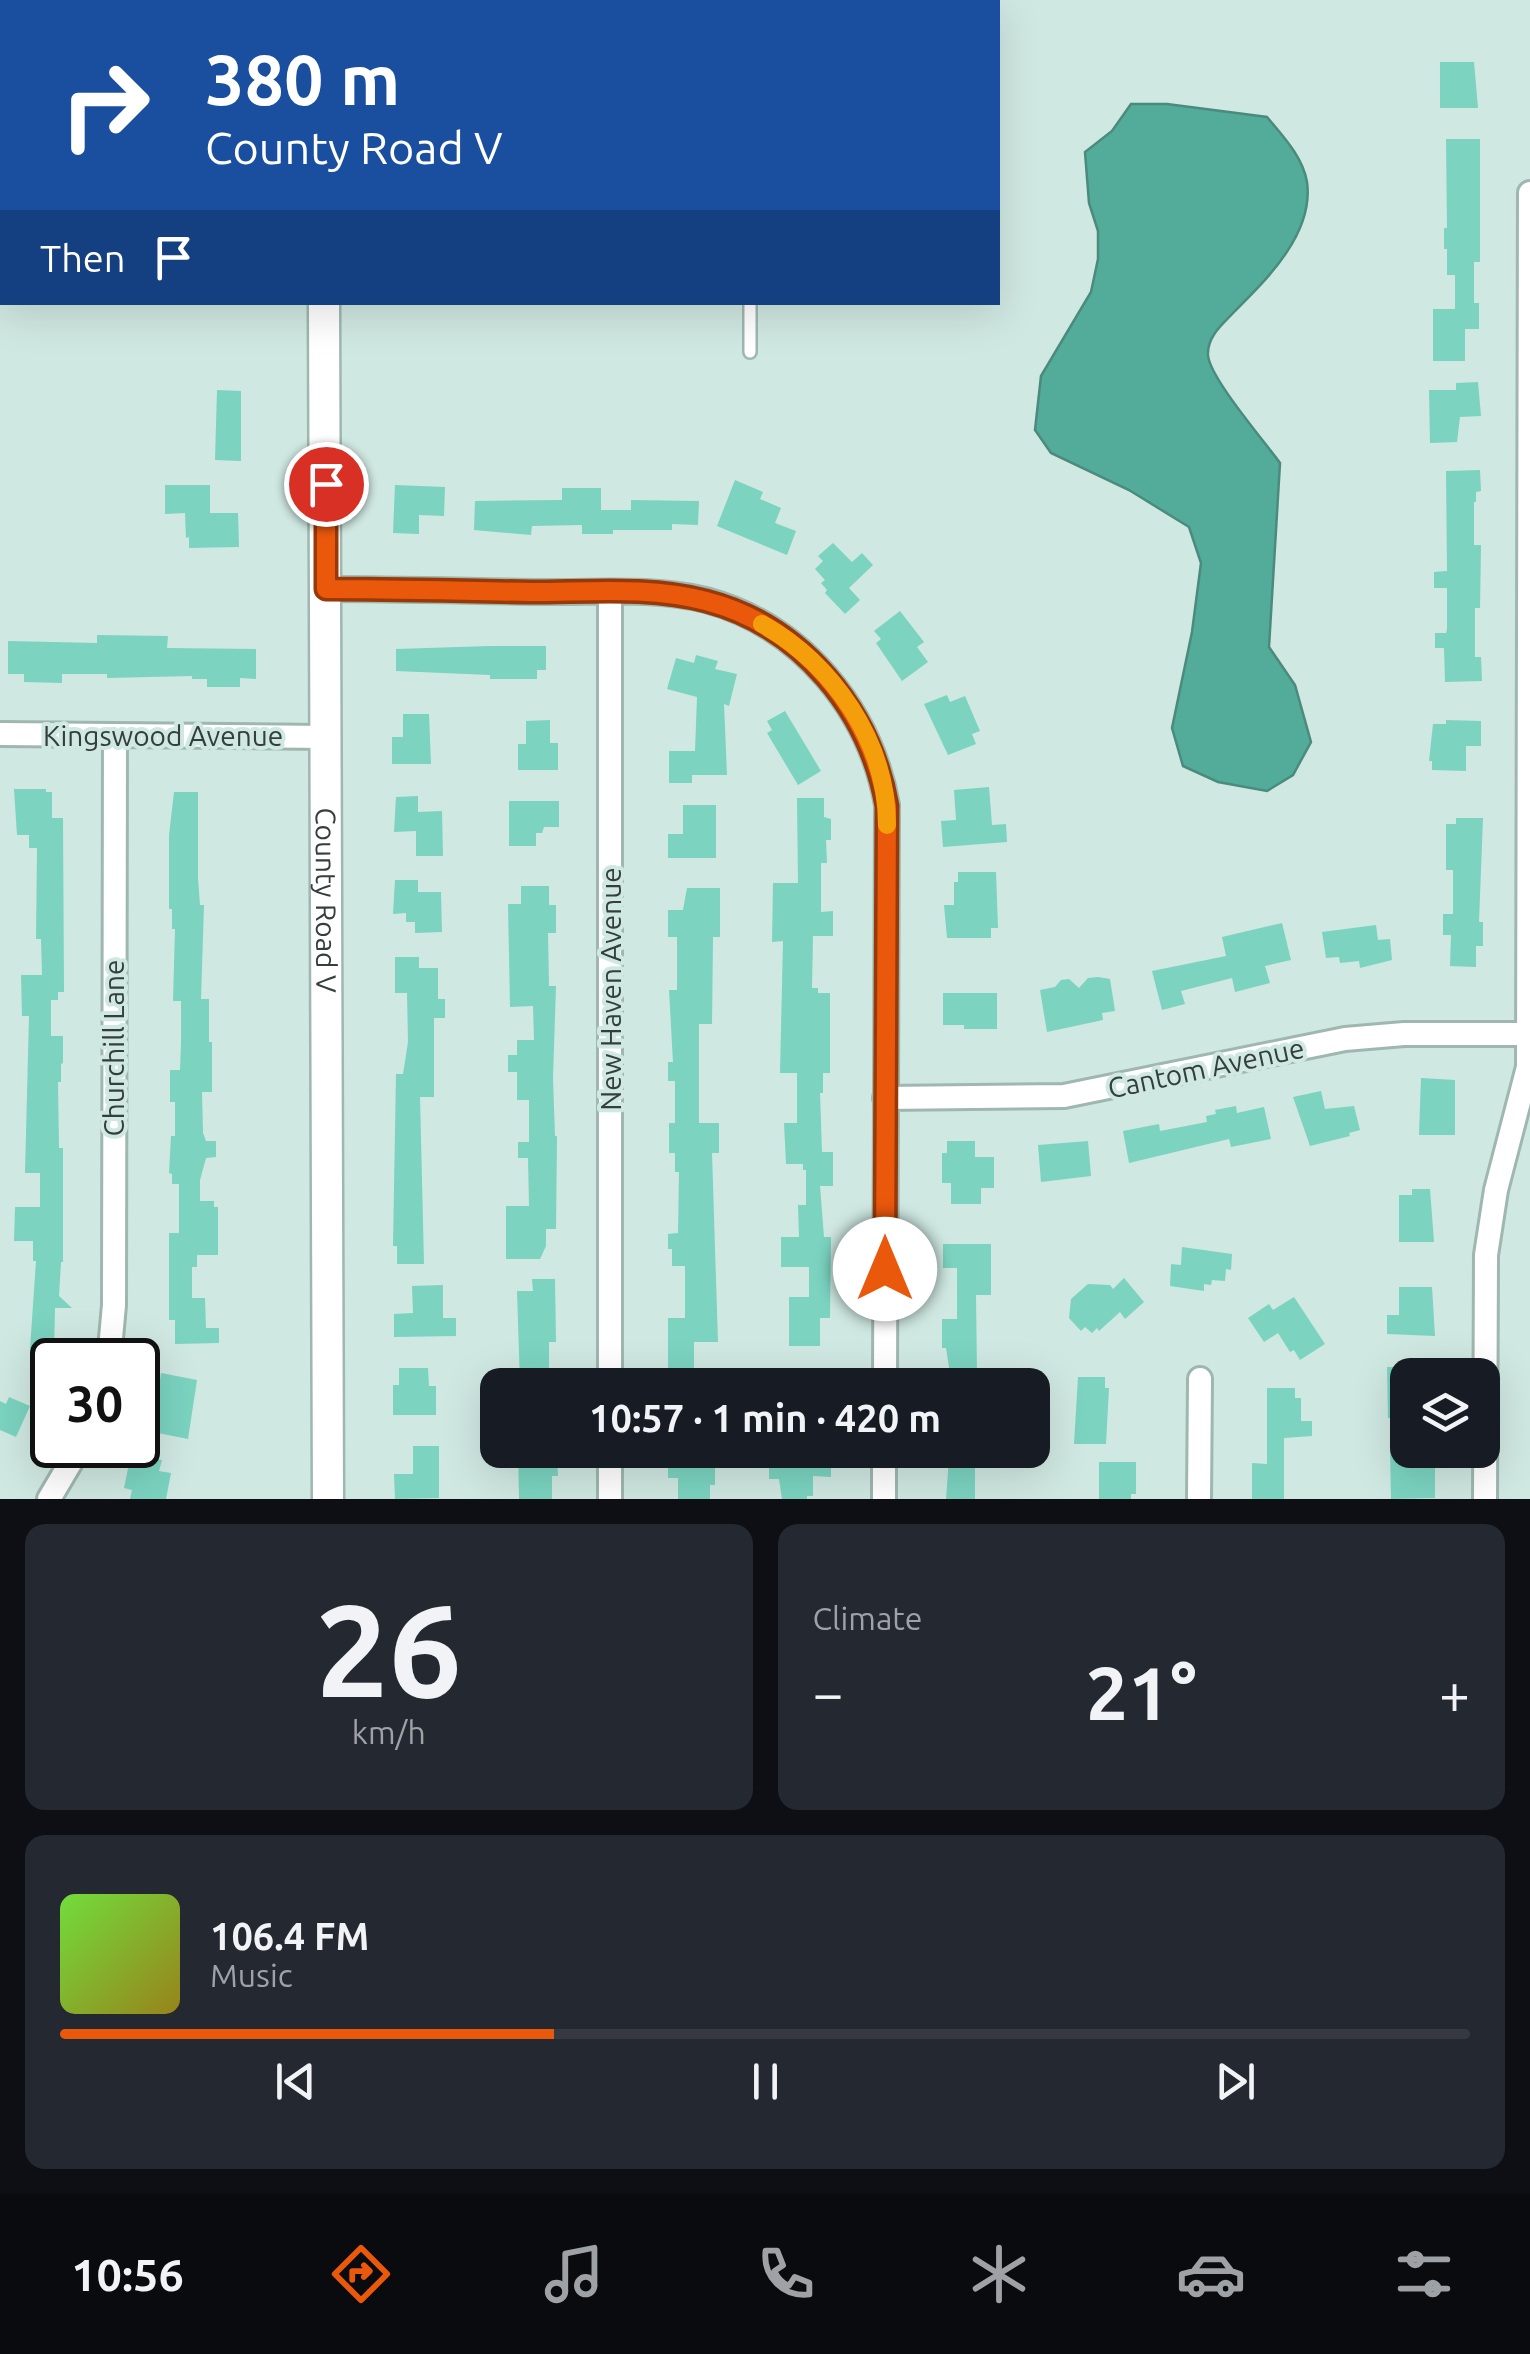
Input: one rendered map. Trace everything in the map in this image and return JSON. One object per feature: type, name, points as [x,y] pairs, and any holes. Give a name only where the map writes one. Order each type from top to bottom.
[{"type":"main road","name":"County Road V","points":[[324,305],[328,1499]]},
{"type":"street","points":[[1484,1499],[1486,1255],[1496,1190],[1525,1086],[1528,1034],[1530,193]]},
{"type":"street","points":[[326,589],[610,593],[705,600],[741,612],[770,629],[803,654],[838,691],[858,719],[876,758],[887,806],[884,1368]]},
{"type":"street","name":"New Haven Avenue","points":[[610,593],[610,1368]]},
{"type":"street","name":"Kingswood Avenue","points":[[0,734],[326,737]]},
{"type":"street","name":"Churchill Lane","points":[[111,1338],[114,735]]},
{"type":"street","name":"Cantom Avenue","points":[[885,1098],[1064,1096],[1346,1039],[1404,1034],[1528,1034]]},
{"type":"street","points":[[1199,1499],[1200,1378]]},
{"type":"street","points":[[49,1499],[67,1468]]},
{"type":"street","points":[[610,1468],[610,1499]]},
{"type":"street","points":[[884,1468],[884,1499]]},
{"type":"lane","points":[[750,305],[750,352]]},
{"type":"shaded area","points":[[1131,104],[1167,104],[1267,117],[1297,155],[1307,182],[1307,201],[1296,237],[1274,269],[1217,331],[1208,348],[1218,378],[1280,463],[1269,647],[1295,685],[1311,742],[1293,775],[1267,791],[1218,782],[1183,766],[1172,728],[1192,632],[1201,563],[1189,527],[1129,490],[1051,453],[1035,430],[1041,376],[1091,292],[1098,259],[1098,231],[1089,203],[1085,152],[1112,131]]},
{"type":"building","points":[[1440,62],[1474,62],[1478,108],[1440,108]]},
{"type":"building","points":[[1446,139],[1480,139],[1480,262],[1474,262],[1474,303],[1479,303],[1479,329],[1465,329],[1465,361],[1433,361],[1433,309],[1455,309],[1455,275],[1447,275],[1444,249]]},
{"type":"building","points":[[1478,382],[1481,416],[1460,417],[1457,442],[1430,443],[1429,390],[1456,390],[1456,383]]},
{"type":"building","points":[[217,390],[241,391],[241,461],[215,460]]},
{"type":"building","points":[[1480,470],[1481,491],[1476,492],[1474,502],[1474,545],[1481,545],[1475,657],[1481,657],[1482,681],[1445,682],[1444,648],[1435,648],[1435,633],[1446,633],[1447,588],[1434,588],[1434,572],[1447,571],[1446,471]]},
{"type":"building","points":[[735,480],[763,492],[760,499],[781,508],[775,523],[796,531],[787,555],[717,526]]},
{"type":"building","points":[[165,485],[210,485],[210,513],[238,513],[239,547],[189,548],[185,513],[165,514]]},
{"type":"building","points":[[395,485],[445,487],[444,516],[419,515],[419,534],[393,533]]},
{"type":"building","points":[[562,488],[601,488],[601,510],[631,510],[631,500],[699,501],[698,525],[672,524],[672,530],[613,530],[613,534],[582,534],[582,525],[532,526],[531,535],[474,530],[475,501],[562,500]]},
{"type":"building","points":[[833,543],[852,562],[862,553],[873,565],[849,588],[860,600],[845,614],[825,593],[821,583],[825,580],[815,569],[823,561],[818,556]]},
{"type":"building","points":[[900,611],[924,642],[917,647],[928,662],[902,681],[876,643],[881,639],[874,631]]},
{"type":"building","points":[[97,635],[168,636],[167,648],[256,649],[256,679],[240,678],[240,687],[207,687],[207,679],[192,676],[107,678],[107,674],[62,674],[62,683],[24,682],[24,674],[8,674],[8,641],[97,643]]},
{"type":"building","points":[[546,646],[546,670],[537,670],[537,679],[396,671],[396,649]]},
{"type":"building","points":[[696,655],[718,661],[715,669],[737,674],[729,706],[724,704],[727,775],[692,775],[692,783],[669,783],[669,751],[695,751],[697,697],[667,689],[676,658],[694,663]]},
{"type":"building","points":[[947,695],[950,702],[965,696],[980,731],[972,734],[976,744],[948,755],[924,704]]},
{"type":"building","points":[[785,711],[821,771],[798,785],[767,733],[772,730],[767,721]]},
{"type":"building","points":[[403,714],[429,714],[431,764],[392,764],[392,737],[403,737]]},
{"type":"building","points":[[550,720],[550,743],[558,743],[558,770],[518,770],[518,744],[526,744],[526,721]]},
{"type":"building","points":[[1446,720],[1481,721],[1481,746],[1466,746],[1466,771],[1432,770],[1429,761],[1433,724],[1446,724]]},
{"type":"building","points":[[989,787],[992,825],[1006,824],[1007,842],[943,847],[941,821],[956,820],[954,790]]},
{"type":"building","points":[[14,789],[52,792],[52,818],[63,818],[64,992],[58,992],[58,1000],[51,1000],[51,1036],[63,1036],[58,1082],[59,1148],[63,1148],[63,1262],[59,1296],[72,1308],[55,1308],[54,1338],[31,1338],[36,1261],[33,1241],[14,1241],[15,1207],[40,1207],[40,1173],[25,1173],[29,1016],[22,1016],[21,975],[42,975],[41,939],[36,939],[37,848],[29,848],[29,835],[17,835]]},
{"type":"building","points":[[174,792],[198,792],[198,878],[200,905],[204,905],[201,999],[209,999],[212,1042],[212,1092],[202,1092],[203,1133],[206,1141],[216,1141],[216,1157],[206,1158],[200,1180],[200,1201],[214,1201],[214,1207],[218,1207],[218,1255],[197,1255],[197,1267],[192,1267],[192,1298],[205,1298],[206,1328],[219,1328],[219,1343],[175,1344],[175,1320],[169,1320],[169,1233],[179,1233],[179,1184],[172,1184],[169,1173],[171,1136],[175,1136],[170,1070],[180,1070],[181,1043],[181,1001],[173,1001],[175,929],[169,909],[169,835]]},
{"type":"building","points":[[418,796],[418,812],[442,811],[443,856],[416,856],[416,831],[394,832],[396,797]]},
{"type":"building","points":[[797,798],[824,798],[824,817],[831,819],[831,840],[826,840],[827,863],[821,863],[821,912],[833,911],[833,936],[813,936],[812,988],[818,988],[818,993],[830,993],[830,1073],[823,1073],[820,1093],[822,1152],[833,1152],[833,1186],[820,1186],[824,1237],[831,1237],[830,1318],[820,1318],[820,1346],[789,1346],[789,1297],[809,1297],[809,1267],[781,1267],[781,1237],[799,1237],[798,1205],[806,1205],[806,1170],[803,1164],[786,1164],[784,1123],[797,1123],[797,1073],[780,1073],[783,941],[772,942],[773,883],[798,883]]},
{"type":"building","points":[[509,801],[559,801],[559,827],[544,827],[542,833],[536,833],[536,846],[509,846]]},
{"type":"building","points":[[683,805],[716,805],[716,858],[668,858],[668,834],[683,834]]},
{"type":"building","points":[[1456,818],[1483,818],[1479,922],[1483,922],[1483,946],[1476,946],[1476,967],[1450,966],[1451,935],[1443,935],[1443,914],[1453,914],[1453,870],[1446,870],[1446,824],[1456,824]]},
{"type":"building","points":[[958,872],[996,872],[998,928],[991,928],[991,938],[947,938],[944,905],[954,905]]},
{"type":"building","points":[[395,880],[418,880],[418,892],[441,892],[442,932],[415,933],[415,922],[406,922],[406,913],[393,914]]},
{"type":"building","points":[[521,886],[549,886],[549,905],[556,905],[556,933],[548,933],[549,986],[556,986],[556,1229],[546,1229],[546,1246],[540,1259],[506,1259],[506,1206],[529,1206],[528,1158],[518,1158],[518,1142],[529,1142],[529,1100],[517,1100],[517,1072],[508,1072],[508,1055],[517,1055],[517,1040],[534,1040],[533,1006],[510,1007],[508,904],[521,904]]},
{"type":"building","points":[[687,888],[720,888],[720,937],[713,937],[712,1024],[699,1024],[699,1123],[719,1123],[719,1153],[712,1153],[718,1342],[694,1342],[694,1368],[668,1368],[668,1318],[685,1318],[685,1266],[672,1266],[672,1249],[668,1249],[668,1234],[678,1233],[679,1172],[675,1172],[675,1153],[669,1153],[669,1123],[675,1123],[675,1081],[668,1081],[668,1062],[673,1062],[669,990],[677,990],[677,937],[668,937],[668,910],[683,910]]},
{"type":"building","points":[[1282,923],[1291,960],[1265,966],[1270,983],[1235,992],[1232,978],[1181,991],[1185,1004],[1162,1010],[1152,971],[1226,956],[1222,937]]},
{"type":"building","points":[[1376,925],[1378,940],[1390,939],[1392,960],[1360,968],[1359,961],[1340,963],[1339,957],[1326,958],[1322,932]]},
{"type":"building","points":[[395,957],[419,957],[419,968],[438,968],[438,999],[445,999],[445,1018],[434,1018],[434,1097],[420,1097],[424,1264],[397,1264],[397,1246],[393,1246],[396,1074],[403,1074],[408,1042],[407,993],[395,993]]},
{"type":"building","points":[[1088,978],[1110,979],[1115,1011],[1102,1013],[1103,1020],[1047,1032],[1040,990],[1069,979],[1079,988]]},
{"type":"building","points":[[943,993],[997,993],[997,1029],[943,1025]]},
{"type":"building","points":[[1421,1078],[1455,1080],[1455,1135],[1419,1135]]},
{"type":"building","points":[[1321,1091],[1325,1109],[1354,1106],[1360,1130],[1310,1146],[1293,1097]]},
{"type":"building","points":[[1236,1106],[1237,1113],[1264,1107],[1271,1139],[1231,1147],[1229,1139],[1129,1163],[1123,1131],[1159,1124],[1160,1131],[1207,1122],[1206,1116],[1216,1114],[1215,1110]]},
{"type":"building","points":[[947,1141],[975,1141],[975,1157],[994,1157],[994,1188],[981,1188],[981,1204],[951,1204],[951,1183],[942,1183],[942,1153],[947,1153]]},
{"type":"building","points":[[1088,1141],[1091,1176],[1041,1182],[1038,1145]]},
{"type":"building","points":[[1412,1189],[1430,1189],[1434,1242],[1399,1242],[1399,1195],[1412,1195]]},
{"type":"building","points":[[943,1244],[991,1244],[991,1295],[976,1295],[977,1368],[949,1368],[946,1348],[942,1348],[942,1319],[957,1319],[957,1268],[943,1268]]},
{"type":"building","points":[[1182,1247],[1232,1254],[1231,1270],[1226,1269],[1225,1281],[1212,1280],[1211,1285],[1204,1284],[1204,1291],[1170,1286],[1171,1264],[1181,1265]]},
{"type":"building","points":[[1124,1278],[1144,1302],[1125,1319],[1120,1312],[1099,1331],[1097,1328],[1092,1333],[1085,1327],[1081,1331],[1069,1318],[1071,1299],[1088,1284],[1110,1285],[1113,1289]]},
{"type":"building","points":[[532,1279],[555,1279],[556,1342],[549,1342],[549,1368],[519,1368],[517,1291],[533,1291]]},
{"type":"building","points":[[443,1285],[443,1318],[456,1318],[456,1336],[394,1337],[394,1314],[413,1313],[412,1286]]},
{"type":"building","points":[[1399,1287],[1432,1287],[1435,1336],[1387,1334],[1387,1315],[1399,1315]]},
{"type":"building","points":[[1294,1297],[1325,1344],[1300,1360],[1278,1333],[1264,1342],[1248,1318],[1269,1304],[1273,1310]]},
{"type":"building","points":[[1387,1367],[1390,1367],[1390,1418]]},
{"type":"building","points":[[399,1368],[428,1368],[429,1386],[436,1386],[436,1415],[393,1415],[393,1385],[399,1385]]},
{"type":"building","points":[[161,1373],[197,1380],[188,1439],[160,1433]]},
{"type":"building","points":[[1078,1377],[1105,1377],[1105,1388],[1109,1388],[1106,1444],[1074,1444]]},
{"type":"building","points":[[1267,1388],[1295,1388],[1295,1398],[1301,1398],[1301,1421],[1312,1421],[1312,1436],[1284,1438],[1284,1499],[1252,1499],[1252,1463],[1267,1464]]},
{"type":"building","points":[[9,1397],[30,1406],[16,1437],[0,1430],[0,1401],[6,1404]]},
{"type":"building","points":[[413,1446],[439,1446],[439,1498],[395,1499],[394,1474],[413,1474]]},
{"type":"building","points":[[1099,1462],[1136,1462],[1136,1494],[1131,1494],[1131,1499],[1099,1499]]},
{"type":"building","points":[[128,1468],[160,1468],[159,1471],[171,1473],[166,1499],[130,1499],[132,1490],[124,1488]]},
{"type":"building","points":[[518,1468],[558,1468],[558,1476],[552,1476],[552,1499],[519,1499]]},
{"type":"building","points":[[668,1468],[715,1468],[710,1499],[678,1499],[678,1478],[668,1478]]},
{"type":"building","points":[[769,1468],[831,1468],[831,1477],[813,1476],[813,1496],[807,1499],[782,1499],[779,1479],[769,1479]]},
{"type":"building","points":[[948,1468],[975,1468],[975,1499],[946,1499]]},
{"type":"building","points":[[1390,1468],[1435,1468],[1435,1498],[1391,1499]]},
{"type":"slow traffic","points":[[762,624],[796,647],[822,672],[858,719],[881,774],[887,825]]},
{"type":"route","points":[[326,484],[326,589],[642,593],[705,600],[741,612],[803,654],[858,719],[881,774],[887,806],[885,1269]]}]
